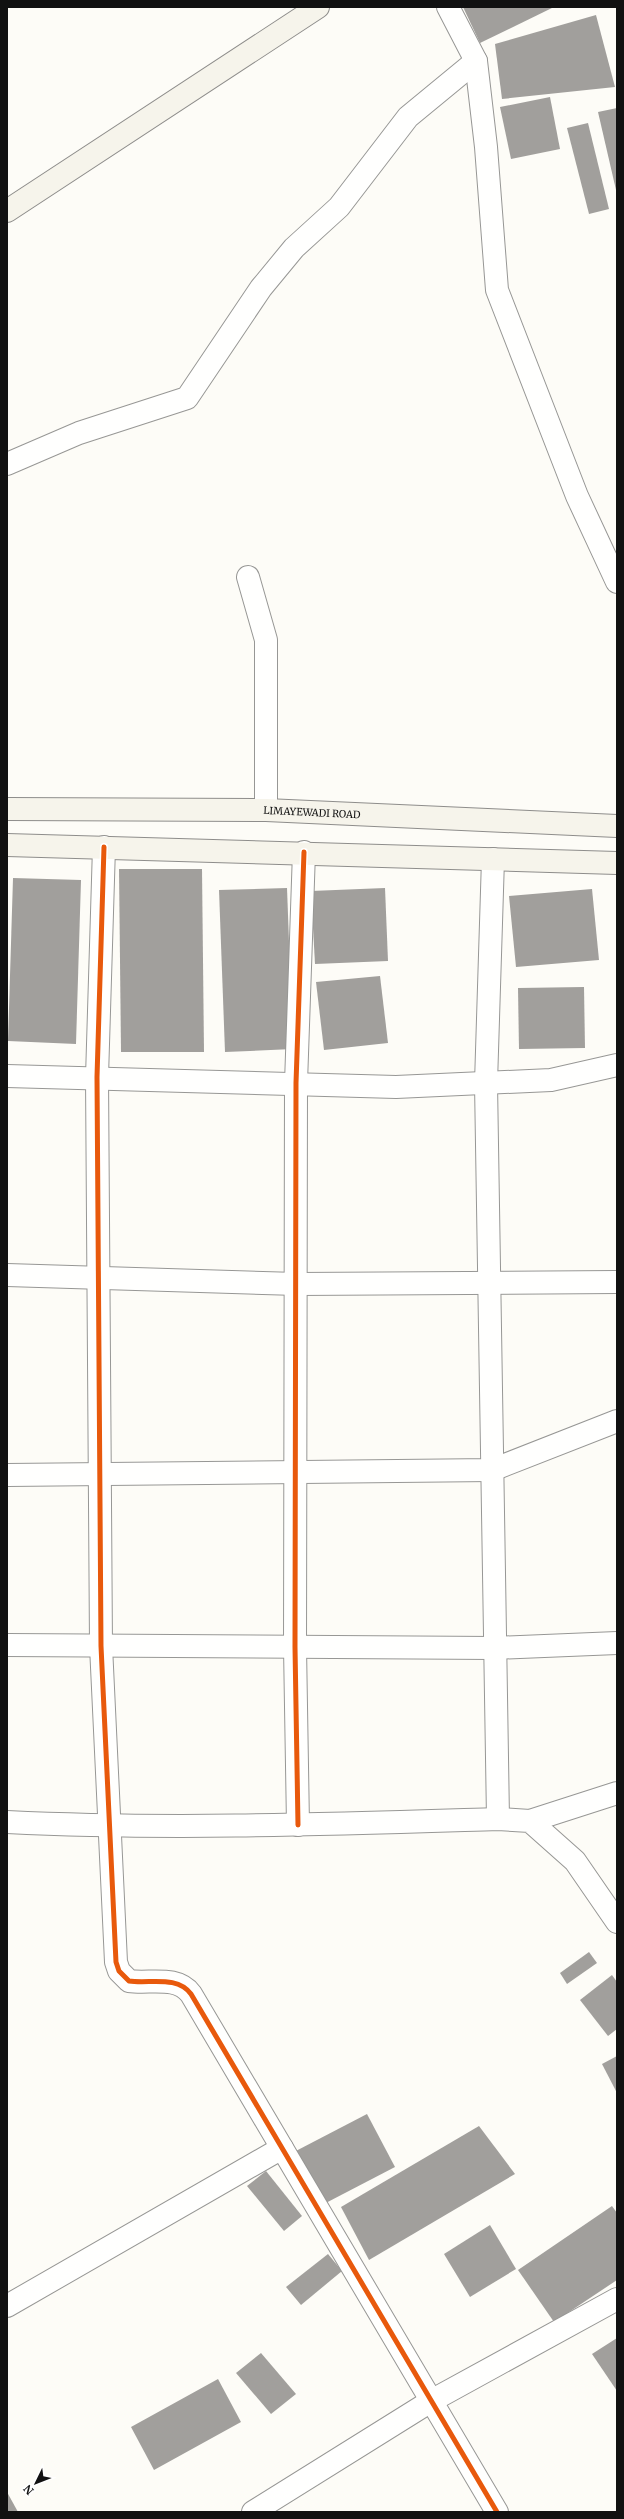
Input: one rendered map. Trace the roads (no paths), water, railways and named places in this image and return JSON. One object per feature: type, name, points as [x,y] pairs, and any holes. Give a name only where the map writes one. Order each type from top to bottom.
[{"type":"street","points":[[7,211],[318,7]]},
{"type":"street","points":[[448,7],[476,61],[486,147],[497,290],[577,496],[617,582]]},
{"type":"street","points":[[7,464],[79,433],[187,398],[262,288],[294,248],[339,207],[408,117],[476,61]]},
{"type":"street","points":[[248,577],[266,640],[266,810]]},
{"type":"street","name":"LIMAYEWADI ROAD","points":[[7,809],[266,810],[617,826]]},
{"type":"street","points":[[7,845],[304,852],[617,863]]},
{"type":"street","points":[[104,847],[97,1077],[101,1646],[111,1827],[116,1962],[119,1971],[129,1981],[177,1982],[185,1986],[497,2512]]},
{"type":"street","points":[[298,1825],[296,1647],[296,1084],[304,852]]},
{"type":"street","points":[[493,859],[486,1083],[494,1648],[498,1819]]},
{"type":"street","points":[[7,1076],[97,1077],[396,1087],[551,1080],[617,1065]]},
{"type":"street","points":[[7,1275],[297,1284],[489,1285],[617,1282]]},
{"type":"street","points":[[7,1475],[492,1470],[617,1420]]},
{"type":"street","points":[[7,1645],[494,1648],[617,1642]]},
{"type":"street","points":[[7,1822],[111,1827],[298,1825],[498,1819],[530,1821],[617,1793]]},
{"type":"street","points":[[530,1821],[575,1861],[617,1922]]},
{"type":"street","points":[[7,2306],[282,2148]]},
{"type":"street","points":[[253,2512],[431,2400],[617,2299]]}]
